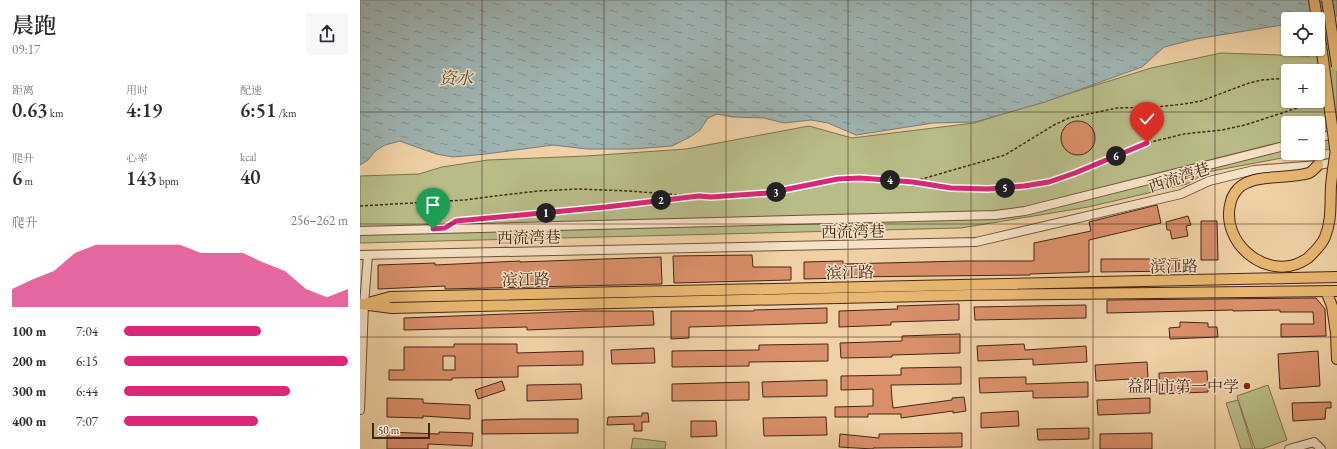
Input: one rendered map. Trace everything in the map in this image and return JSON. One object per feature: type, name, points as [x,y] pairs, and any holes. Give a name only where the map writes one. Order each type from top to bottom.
[{"type":"main road","points":[[1314,0],[1316,12]]},
{"type":"main road","points":[[1327,0],[1337,66]]},
{"type":"main road","points":[[1323,56],[1337,166]]},
{"type":"main road","points":[[1318,165],[1310,173],[1257,179],[1240,186],[1232,197],[1228,209],[1230,229],[1244,250],[1255,260],[1268,265],[1283,267],[1298,264],[1315,252],[1325,239],[1330,224],[1331,186],[1336,150]]},
{"type":"main road","name":"滨江路","points":[[362,304],[390,297],[1337,277]]},
{"type":"main road","points":[[1326,291],[1332,306],[1336,331],[1337,359]]},
{"type":"main road","name":"滨江路","points":[[362,304],[400,308],[968,294],[1337,291]]},
{"type":"street","points":[[1325,136],[1337,133]]},
{"type":"street","points":[[360,231],[995,215],[1025,211],[1281,147]]},
{"type":"street","name":"西流湾巷","points":[[364,255],[976,242],[1181,194],[1209,182],[1254,170],[1337,162]]},
{"type":"street","points":[[360,410],[364,255]]},
{"type":"street","points":[[1289,449],[1314,442],[1321,449]]},
{"type":"path","points":[[913,182],[1005,155],[1054,125],[1069,118],[1117,108],[1156,107],[1202,101],[1249,83],[1281,79]]},
{"type":"path","points":[[360,206],[465,200],[524,193],[578,189],[660,192],[711,197],[768,193],[838,179],[860,178],[913,182],[951,188],[988,189],[1024,186],[1049,182],[1096,165],[1147,143],[1184,134],[1222,130],[1245,125],[1299,108]]},
{"type":"path","points":[[464,220],[606,207],[699,196]]},
{"type":"green space","points":[[1337,37],[1337,148],[1325,150],[1325,116],[1281,116],[1281,158],[1207,172],[1187,184],[1088,207],[961,228],[360,243],[360,176],[419,174],[442,167],[488,160],[586,156],[686,149],[809,126],[852,138],[974,123],[1151,68],[1221,53],[1281,56],[1325,56],[1325,45]]},
{"type":"green space","points":[[1268,385],[1287,440],[1262,449],[1255,449],[1237,396]]},
{"type":"green space","points":[[1238,400],[1253,449],[1241,449],[1226,403]]},
{"type":"green space","points":[[633,438],[666,442],[665,449],[631,449]]},
{"type":"water","name":"资水","points":[[360,0],[1337,0],[1337,16],[1325,18],[1325,12],[1281,12],[1281,25],[1196,39],[1164,47],[1142,67],[1045,102],[975,122],[933,123],[856,135],[828,123],[811,120],[784,123],[764,118],[733,117],[717,114],[708,118],[700,130],[672,146],[633,149],[587,149],[553,145],[453,157],[436,154],[400,141],[385,145],[375,151],[368,160],[360,165]]},
{"type":"building","points":[[1075,121],[1081,121],[1085,122],[1092,128],[1095,138],[1094,145],[1088,152],[1081,155],[1075,155],[1071,154],[1064,148],[1061,141],[1061,135],[1062,131],[1068,124]]},
{"type":"building","points":[[1157,205],[1161,223],[1089,240],[1089,272],[1030,275],[844,277],[804,279],[804,262],[843,261],[843,264],[1033,261],[1034,243],[1091,231],[1089,222]]},
{"type":"building","points":[[1188,216],[1191,225],[1186,226],[1188,236],[1172,239],[1170,230],[1167,230],[1166,222]]},
{"type":"building","points":[[1201,221],[1217,221],[1218,260],[1201,260]]},
{"type":"building","points":[[752,255],[753,267],[791,267],[791,280],[674,283],[673,256]]},
{"type":"building","points":[[661,257],[662,284],[445,289],[445,286],[378,289],[378,265],[435,263],[435,265]]},
{"type":"building","points":[[1101,259],[1179,259],[1179,271],[1101,272]]},
{"type":"building","points":[[1316,298],[1325,309],[1326,336],[1281,337],[1281,324],[1314,324],[1313,312],[1233,310],[1107,313],[1107,300]]},
{"type":"building","points":[[959,304],[959,320],[891,322],[891,325],[839,327],[839,311],[898,309],[897,306]]},
{"type":"building","points":[[1086,305],[1086,318],[975,320],[974,307]]},
{"type":"building","points":[[827,308],[827,323],[689,327],[689,338],[671,339],[671,311],[754,311]]},
{"type":"building","points":[[585,311],[653,311],[654,325],[527,330],[527,327],[404,330],[404,318]]},
{"type":"building","points":[[1180,322],[1208,323],[1208,327],[1217,327],[1218,337],[1170,339],[1169,328],[1180,327]]},
{"type":"building","points":[[960,334],[960,353],[841,358],[840,343],[902,341],[902,336]]},
{"type":"building","points":[[454,344],[517,344],[517,353],[583,351],[583,365],[518,366],[518,377],[452,378],[452,380],[389,380],[389,370],[404,370],[404,347],[454,347]],"holes":[[[443,356],[455,356],[455,370],[443,370]]]},
{"type":"building","points":[[828,344],[828,361],[749,362],[749,366],[672,367],[672,351],[759,350],[759,345]]},
{"type":"building","points":[[1024,344],[1025,350],[1086,346],[1087,362],[1033,365],[1033,359],[978,361],[977,346]]},
{"type":"building","points":[[654,348],[655,363],[612,364],[611,350]]},
{"type":"building","points":[[1318,351],[1320,386],[1280,389],[1278,354]]},
{"type":"building","points":[[1147,362],[1148,378],[1096,381],[1095,365]]},
{"type":"building","points":[[961,367],[961,384],[891,385],[893,408],[964,397],[966,411],[953,413],[953,411],[901,418],[901,414],[868,414],[868,417],[835,417],[835,407],[873,406],[873,389],[841,390],[841,376],[901,375],[901,368]]},
{"type":"building","points":[[1207,371],[1208,392],[1159,394],[1159,373]]},
{"type":"building","points":[[1026,377],[1026,384],[1088,382],[1088,397],[1033,398],[1033,391],[980,393],[979,378]]},
{"type":"building","points":[[827,380],[827,396],[763,397],[762,382]]},
{"type":"building","points":[[502,381],[505,390],[478,399],[475,390]]},
{"type":"building","points":[[749,382],[749,400],[672,401],[672,384]]},
{"type":"building","points":[[581,384],[582,399],[527,401],[527,385]]},
{"type":"building","points":[[387,398],[423,399],[423,403],[470,405],[470,419],[423,416],[423,418],[387,417]]},
{"type":"building","points":[[1150,398],[1150,413],[1098,415],[1097,400]]},
{"type":"building","points":[[1331,402],[1331,408],[1326,408],[1325,419],[1293,421],[1292,403]]},
{"type":"building","points":[[1018,411],[1019,426],[981,428],[981,413]]},
{"type":"building","points":[[642,413],[648,413],[649,422],[642,422],[642,431],[634,431],[634,424],[607,425],[608,417],[642,416]]},
{"type":"building","points":[[826,417],[827,435],[764,436],[763,418]]},
{"type":"building","points":[[578,419],[578,433],[482,434],[482,420]]},
{"type":"building","points":[[691,421],[716,421],[717,436],[691,437]]},
{"type":"building","points":[[1089,428],[1089,439],[1038,440],[1037,429]]},
{"type":"building","points":[[387,432],[439,434],[439,432],[473,433],[472,446],[428,444],[428,449],[387,449]]},
{"type":"building","points":[[962,433],[962,447],[873,449],[839,447],[840,434],[879,438],[879,434]]},
{"type":"building","points":[[1152,433],[1152,449],[1100,449],[1100,434]]},
{"type":"place","name":"益阳市第一中学","points":[[1247,386]]},
{"type":"route","points":[[433,229],[445,228],[456,221],[606,207],[699,196],[711,197],[768,193],[838,179],[860,178],[894,180],[965,189],[1024,186],[1049,182],[1075,173],[1147,143]]}]
